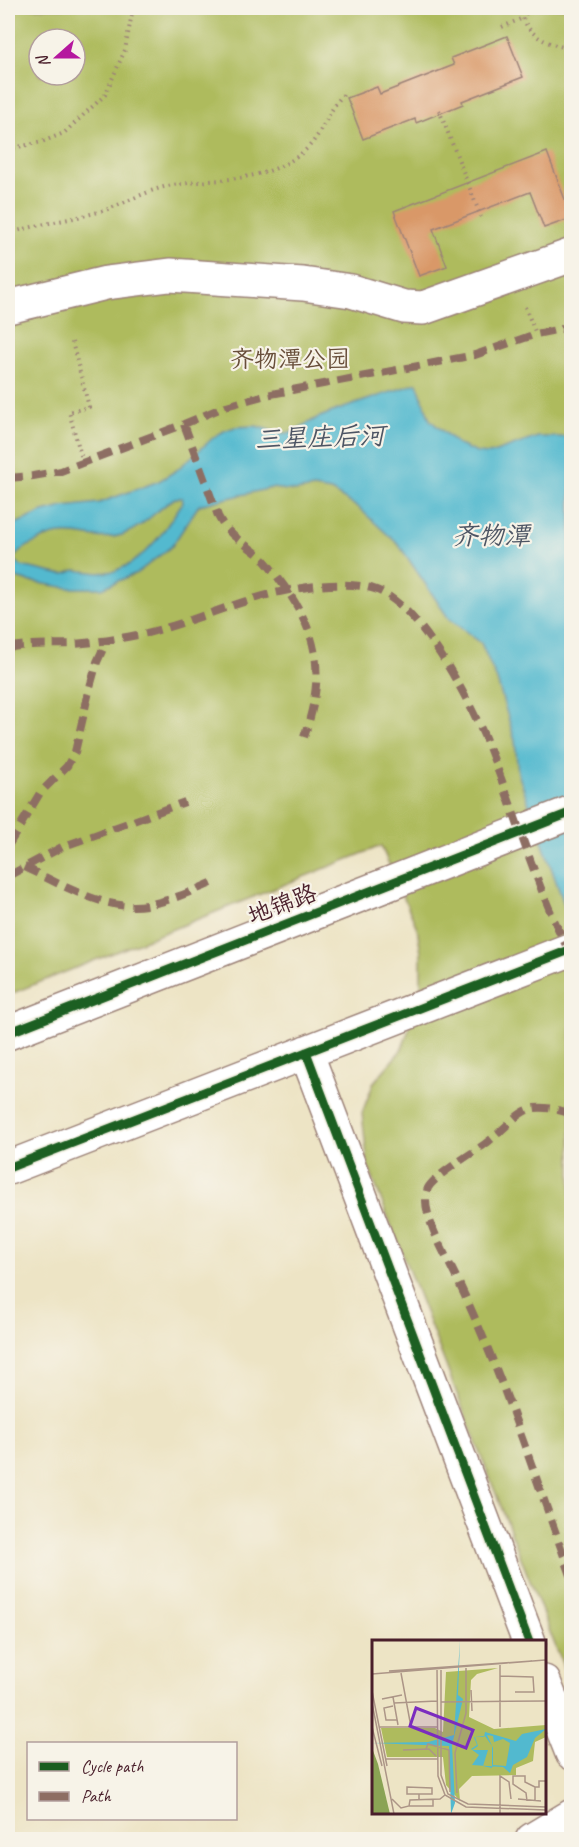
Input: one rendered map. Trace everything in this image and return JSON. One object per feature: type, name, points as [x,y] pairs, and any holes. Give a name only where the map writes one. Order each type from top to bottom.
[{"type":"street","points":[[8,307],[106,283],[170,275],[303,284],[351,291],[404,307],[423,308],[572,255]]},
{"type":"street","name":"地锦路","points":[[8,1033],[572,812]]},
{"type":"street","points":[[8,1168],[572,949]]},
{"type":"street","points":[[306,1052],[529,1640]]},
{"type":"street","points":[[546,1687],[572,1754]]},
{"type":"street","points":[[532,1839],[572,1816]]},
{"type":"path","points":[[8,149],[42,142],[64,133],[105,95],[125,50],[133,8]]},
{"type":"path","points":[[502,27],[523,18],[529,8]]},
{"type":"path","points":[[523,18],[536,35],[549,45],[572,49]]},
{"type":"path","points":[[8,234],[105,210],[150,191],[173,185],[252,177],[282,165],[303,153],[316,139],[328,113],[345,93]]},
{"type":"path","points":[[439,110],[481,217]]},
{"type":"path","points":[[72,342],[89,407],[69,412],[83,463]]},
{"type":"green space","name":"齐物潭公园","points":[[8,8],[571,8],[571,1686],[368,1166],[362,1113],[374,1082],[402,1049],[421,994],[421,952],[417,928],[381,846],[8,995]]},
{"type":"water","name":"齐物潭","points":[[417,383],[430,420],[459,445],[477,453],[490,454],[538,437],[571,437],[571,924],[518,773],[515,741],[497,680],[481,643],[449,619],[399,545],[359,508],[331,491],[314,488],[296,491],[271,488],[199,505],[172,546],[137,573],[102,588],[69,588],[8,576],[8,527],[43,512],[99,503],[159,481],[177,470],[214,437],[235,427],[256,426],[279,433],[291,433],[335,411]],"holes":[[[175,498],[182,498],[183,502],[160,536],[130,564],[115,571],[99,573],[75,570],[58,574],[21,566],[14,559],[28,546],[57,535],[106,538],[122,535],[144,523]]]},
{"type":"building","points":[[507,36],[523,77],[462,101],[463,104],[416,123],[415,119],[363,139],[347,98],[377,87],[380,94],[454,65],[451,58]]},
{"type":"building","points":[[547,152],[572,218],[544,228],[530,192],[433,229],[447,266],[419,276],[394,211]]},
{"type":"marked path","points":[[8,478],[61,471],[226,406],[266,395],[475,355],[536,334],[561,329],[572,330]]},
{"type":"marked path","points":[[184,424],[222,524],[271,568],[300,611],[308,629],[316,663],[316,680],[304,737]]},
{"type":"marked path","points":[[8,648],[75,644],[147,633],[263,596],[302,588],[332,585],[359,586],[371,588],[389,596],[423,630],[467,700],[497,767],[558,930],[571,955]]},
{"type":"marked path","points":[[8,846],[40,793],[67,766],[75,752],[97,662],[107,640]]},
{"type":"marked path","points":[[8,876],[62,847],[185,802]]},
{"type":"marked path","points":[[24,867],[83,895],[131,906],[164,901],[216,881]]},
{"type":"marked path","points":[[572,1114],[543,1108],[524,1111],[489,1141],[432,1182],[426,1196],[426,1206],[432,1227],[485,1341],[572,1578]]},
{"type":"cycle path","points":[[8,1033],[572,812]]},
{"type":"cycle path","points":[[8,1168],[572,949]]},
{"type":"cycle path","points":[[306,1052],[528,1640]]},
{"type":"water label","name":"三星庄后河","points":[[320,437]]}]
